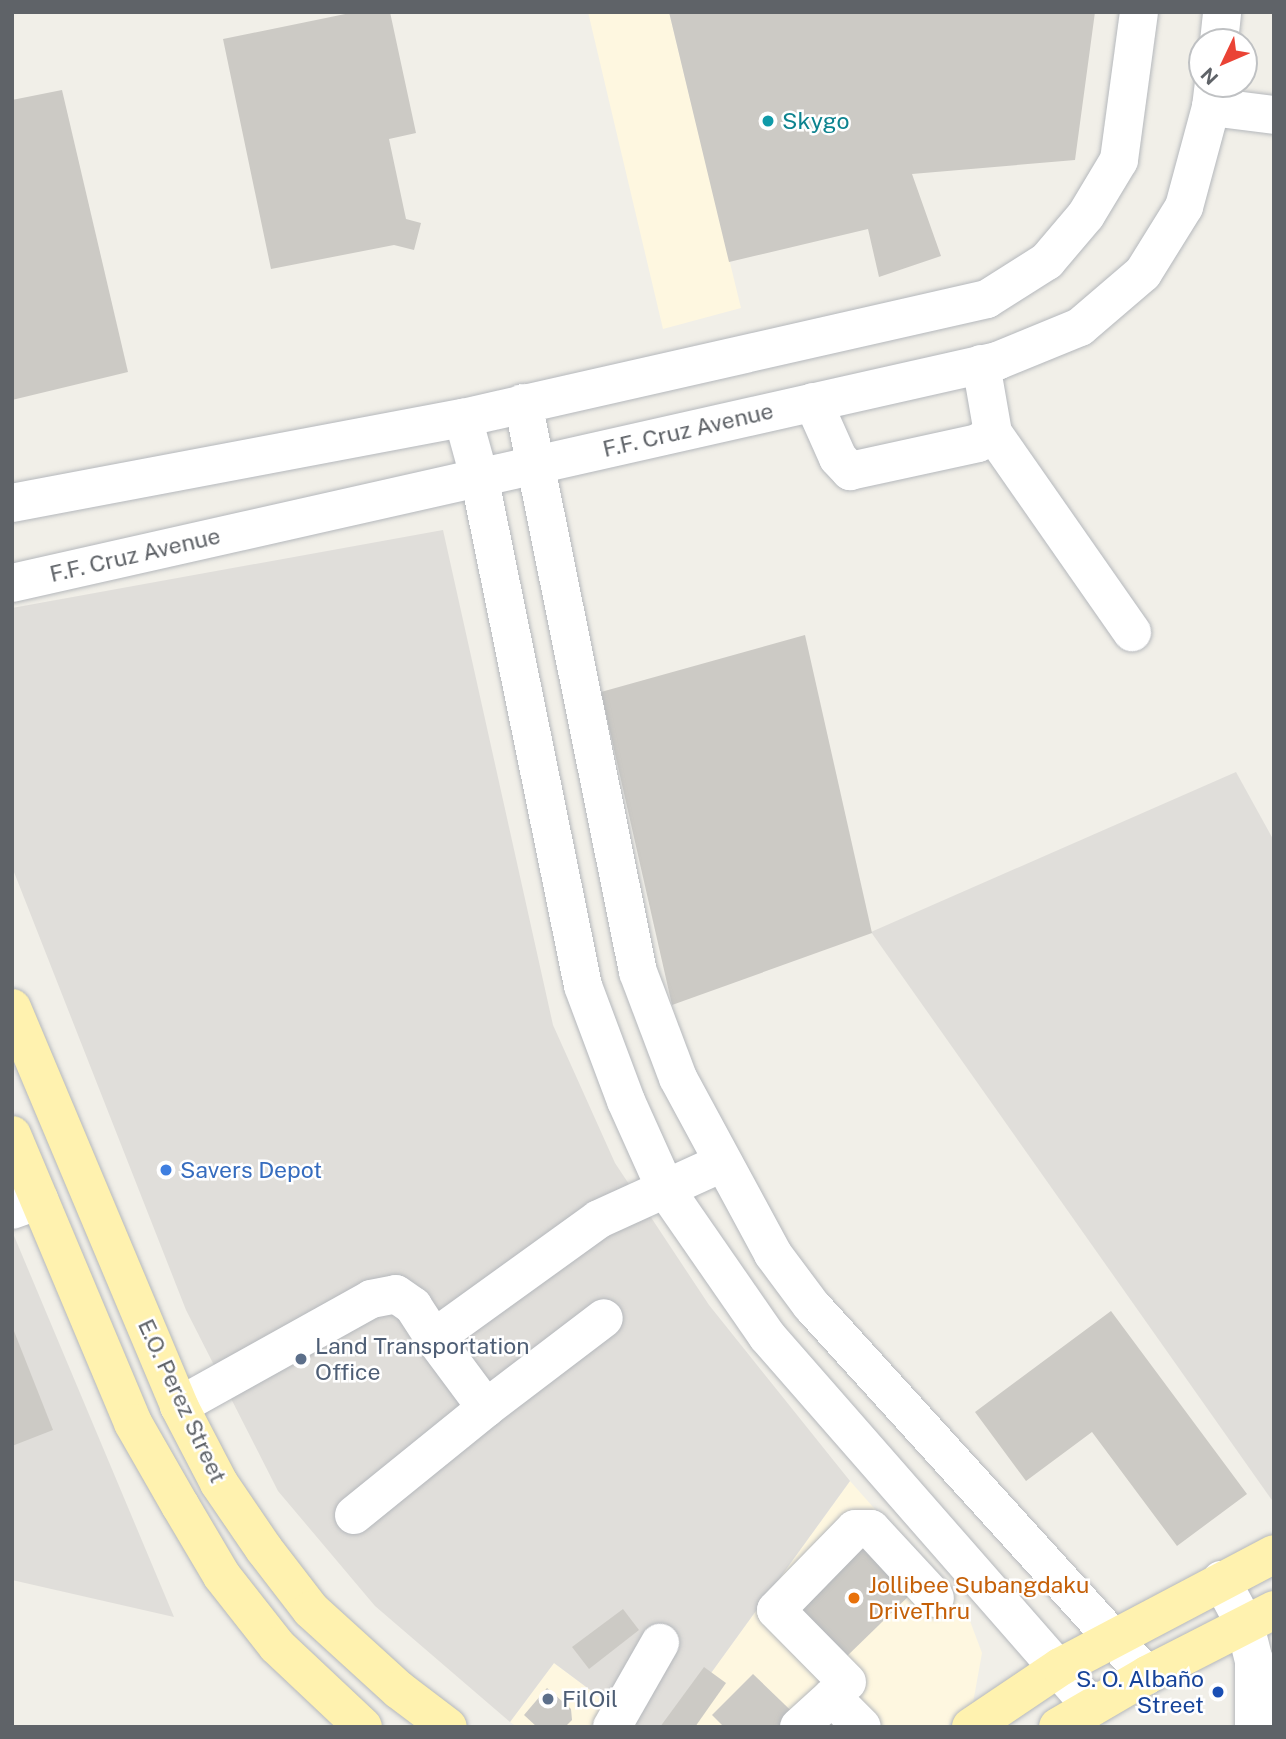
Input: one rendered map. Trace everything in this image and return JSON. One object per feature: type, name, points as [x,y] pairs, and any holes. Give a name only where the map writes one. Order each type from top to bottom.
[{"type":"main road","name":"E.O. Perez Street","points":[[12,1008],[179,1406],[219,1483],[264,1549],[311,1610],[399,1690],[448,1727]]},
{"type":"main road","name":"E.O. Perez Street","points":[[12,1135],[25,1205],[83,1307],[133,1423],[222,1576],[277,1646],[362,1727]]},
{"type":"main road","points":[[83,1307],[130,1288]]},
{"type":"main road","points":[[971,1727],[1059,1667],[1274,1554]]},
{"type":"main road","points":[[1058,1727],[1147,1675],[1259,1618]]},
{"type":"street","points":[[12,503],[463,418],[987,299],[1047,261],[1086,215],[1119,160],[1139,12]]},
{"type":"street","name":"F.F. Cruz Avenue","points":[[12,583],[981,364],[1080,327],[1143,273],[1184,207],[1212,98]]},
{"type":"street","points":[[1219,98],[1274,115]]},
{"type":"street","points":[[981,364],[993,433],[1132,632]]},
{"type":"street","points":[[813,402],[838,458],[850,471],[978,443],[993,433]]},
{"type":"street","points":[[523,403],[638,972],[678,1078],[773,1254],[811,1305],[1147,1675]]},
{"type":"street","points":[[463,418],[479,476],[583,986],[626,1101],[666,1190],[726,1281],[767,1336],[1091,1706]]},
{"type":"street","points":[[435,1338],[599,1219],[722,1163]]},
{"type":"street","points":[[179,1406],[371,1299],[396,1294],[413,1306],[486,1408]]},
{"type":"street","points":[[354,1515],[486,1408],[604,1318]]},
{"type":"street","points":[[847,1682],[776,1610],[855,1529],[872,1529],[934,1598]]},
{"type":"street","points":[[1221,1580],[1259,1618],[1254,1660],[1254,1727]]},
{"type":"street","points":[[612,1727],[660,1643]]},
{"type":"street","points":[[799,1727],[832,1697],[862,1727]]},
{"type":"shaded area","points":[[588,12],[669,12],[741,308],[663,329]]},
{"type":"shaded area","points":[[443,530],[553,1025],[615,1163],[709,1305],[850,1481],[672,1727],[640,1727],[554,1663],[510,1722],[375,1606],[278,1491],[186,1310],[12,867],[12,608]]},
{"type":"shaded area","points":[[1236,772],[1274,841],[1274,1503],[871,932]]},
{"type":"shaded area","points":[[12,1231],[174,1617],[12,1580]]},
{"type":"shaded area","points":[[850,1481],[967,1613],[982,1653],[973,1703],[946,1727],[672,1727]]},
{"type":"shaded area","points":[[554,1663],[640,1727],[517,1727],[510,1722]]},
{"type":"building","points":[[355,12],[390,12],[416,133],[389,139],[406,219],[421,223],[414,250],[394,245],[271,269],[223,39]]},
{"type":"building","points":[[669,12],[1095,12],[1075,160],[912,174],[941,256],[879,277],[868,229],[729,262]]},
{"type":"building","points":[[62,90],[128,372],[12,400],[12,100]]},
{"type":"building","points":[[805,635],[872,933],[672,1005],[601,692]]},
{"type":"building","points":[[1111,1311],[1247,1494],[1177,1546],[1092,1432],[1026,1481],[975,1412]]},
{"type":"building","points":[[12,1326],[53,1430],[12,1446]]},
{"type":"building","name":"Jollibee Subangdaku DriveThru","points":[[866,1535],[917,1588],[843,1660],[791,1608]]},
{"type":"building","points":[[623,1609],[639,1630],[589,1669],[572,1647]]},
{"type":"building","points":[[704,1667],[726,1683],[695,1727],[660,1727]]},
{"type":"building","points":[[753,1674],[808,1727],[724,1727],[712,1715]]},
{"type":"building","name":"FilOil","points":[[547,1688],[571,1709],[572,1720],[565,1727],[537,1727],[524,1715]]},
{"type":"place","name":"Skygo","points":[[768,121]]},
{"type":"place","name":"Savers Depot","points":[[166,1170]]},
{"type":"place","name":"Land Transportation Office","points":[[301,1359]]},
{"type":"place","name":"Jollibee Subangdaku DriveThru","points":[[854,1598]]},
{"type":"place","name":"S. O. Albaño Street","points":[[1218,1692]]},
{"type":"place","name":"FilOil","points":[[548,1699]]}]
